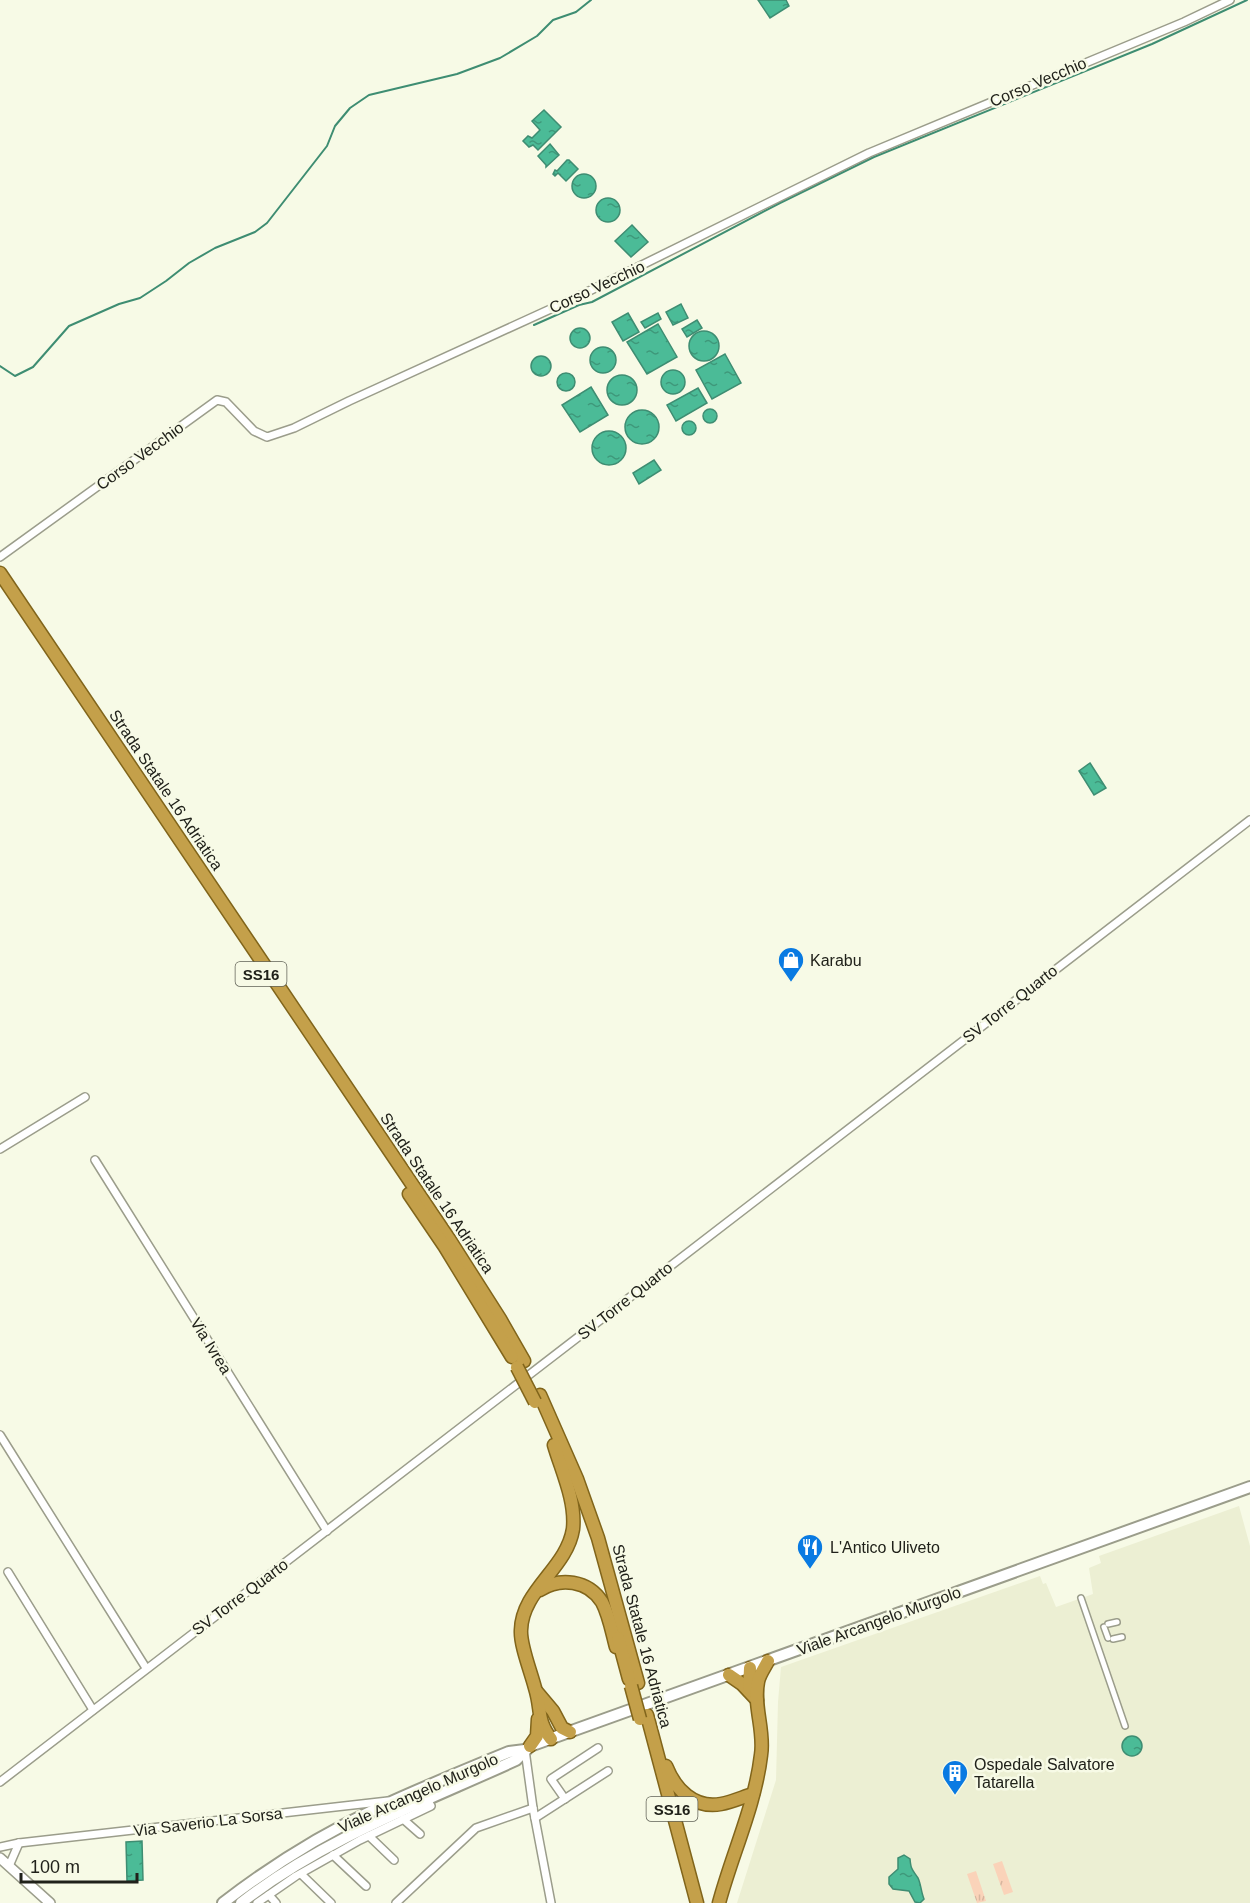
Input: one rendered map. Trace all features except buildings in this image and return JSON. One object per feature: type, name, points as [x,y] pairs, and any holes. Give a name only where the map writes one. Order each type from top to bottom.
[{"type":"highway","name":"Strada Statale 16 Adriatica","points":[[2,580],[445,1247],[520,1364],[577,1479],[576,1497]]},
{"type":"highway","name":"Strada Statale 16 Adriatica","points":[[537,1398],[592,1543],[697,1903]]},
{"type":"highway","points":[[551,1739],[541,1726],[536,1691],[520,1630],[534,1594],[561,1557],[582,1515]]},
{"type":"highway","points":[[534,1594],[550,1584],[559,1582],[578,1584],[595,1593],[606,1611],[616,1646],[635,1684]]},
{"type":"highway","points":[[753,1695],[768,1661]]},
{"type":"highway","points":[[750,1668],[758,1680]]},
{"type":"highway","points":[[719,1903],[753,1794],[761,1756],[763,1736],[753,1695],[750,1668]]},
{"type":"highway","points":[[729,1675],[753,1695]]},
{"type":"highway","points":[[536,1691],[553,1711],[561,1728],[570,1732]]},
{"type":"highway","points":[[527,1748],[537,1736],[536,1691]]},
{"type":"highway","points":[[551,1739],[555,1717]]},
{"type":"highway","name":"Strada Statale 16 Adriatica","points":[[645,1719],[688,1903]]},
{"type":"highway","points":[[645,1719],[673,1780],[689,1798],[710,1805],[753,1794]]},
{"type":"main road","name":"Viale Arcangelo Murgolo","points":[[223,1903],[268,1869],[356,1819],[509,1752],[527,1748],[1250,1487]]},
{"type":"main road","name":"Viale Arcangelo Murgolo","points":[[241,1903],[274,1879],[346,1837],[516,1760],[527,1748]]},
{"type":"street","name":"Corso Vecchio","points":[[0,557],[217,400],[226,402],[254,431],[267,437],[294,428],[579,296],[869,153],[1184,22],[1230,0]]},
{"type":"street","name":"SV Torre Quarto","points":[[0,1782],[1250,820]]},
{"type":"street","points":[[0,1149],[85,1097]]},
{"type":"street","name":"Via Ivrea","points":[[95,1160],[327,1531]]},
{"type":"street","points":[[0,1435],[146,1668]]},
{"type":"street","points":[[8,1572],[93,1710]]},
{"type":"street","points":[[1081,1598],[1097,1636],[1125,1726]]},
{"type":"street","points":[[1117,1622],[1106,1626],[1111,1639],[1122,1637]]},
{"type":"street","points":[[527,1748],[533,1808],[551,1903]]},
{"type":"street","points":[[565,1799],[551,1779],[598,1748]]},
{"type":"street","points":[[536,1818],[608,1771]]},
{"type":"street","points":[[257,1903],[333,1855],[431,1806],[427,1799]]},
{"type":"street","name":"Via Saverio La Sorsa","points":[[0,1847],[396,1800]]},
{"type":"street","points":[[396,1903],[476,1828],[533,1808]]},
{"type":"street","points":[[403,1819],[420,1834]]},
{"type":"street","points":[[369,1836],[393,1860]]},
{"type":"street","points":[[9,1866],[19,1843]]},
{"type":"street","points":[[333,1855],[366,1886]]},
{"type":"street","points":[[0,1858],[50,1903]]},
{"type":"street","points":[[301,1874],[331,1903]]},
{"type":"street","points":[[269,1895],[276,1903]]},
{"type":"shaded area","points":[[1239,1506],[1250,1546],[1250,1903],[737,1903],[776,1780],[781,1667],[1040,1576],[1043,1584],[1046,1583],[1056,1607],[1093,1594],[1089,1568],[1101,1563],[1099,1556]]},
{"type":"green space","points":[[1002,1861],[1013,1892],[1004,1895],[993,1864]]},
{"type":"green space","points":[[976,1871],[986,1901],[977,1903],[967,1874]]},
{"type":"water","points":[[758,0],[786,0],[789,6],[770,18]]},
{"type":"water","points":[[544,110],[561,127],[538,150],[533,145],[529,147],[523,141],[528,136],[532,138],[540,130],[532,121]]},
{"type":"water","points":[[550,144],[559,155],[546,167],[538,156]]},
{"type":"water","points":[[567,160],[578,169],[566,181],[558,173],[555,176],[553,174]]},
{"type":"water","points":[[584,174],[593,177],[596,186],[593,195],[584,198],[575,195],[572,186],[575,177]]},
{"type":"water","points":[[608,198],[617,201],[620,210],[617,219],[608,222],[599,219],[596,210],[599,201]]},
{"type":"water","points":[[632,225],[648,242],[631,257],[615,241]]},
{"type":"water","points":[[681,304],[688,318],[673,325],[666,312]]},
{"type":"water","points":[[628,313],[639,332],[623,341],[612,322]]},
{"type":"water","points":[[658,313],[661,319],[645,328],[641,322]]},
{"type":"water","points":[[697,320],[702,328],[687,337],[682,329]]},
{"type":"water","points":[[658,324],[677,357],[647,374],[627,342]]},
{"type":"water","points":[[580,328],[587,331],[590,338],[587,345],[580,348],[573,345],[570,338],[573,331]]},
{"type":"water","points":[[704,331],[715,335],[719,346],[715,357],[704,361],[693,357],[689,346],[693,335]]},
{"type":"water","points":[[603,347],[612,351],[616,360],[612,369],[603,373],[594,369],[590,360],[594,351]]},
{"type":"water","points":[[725,354],[741,383],[712,399],[696,370]]},
{"type":"water","points":[[541,356],[548,359],[551,366],[548,373],[541,376],[534,373],[531,366],[534,359]]},
{"type":"water","points":[[673,370],[678,371],[684,377],[684,387],[678,393],[673,394],[668,393],[662,387],[661,382],[662,377],[668,371]]},
{"type":"water","points":[[562,373],[570,373],[575,378],[573,389],[562,391],[557,386],[557,378]]},
{"type":"water","points":[[622,375],[633,379],[637,390],[633,401],[622,405],[611,401],[607,390],[611,379]]},
{"type":"water","points":[[591,387],[608,415],[580,432],[562,405]]},
{"type":"water","points":[[698,388],[707,403],[676,421],[667,405]]},
{"type":"water","points":[[710,409],[715,411],[717,416],[715,421],[710,423],[705,421],[703,416],[705,411]]},
{"type":"water","points":[[642,410],[654,415],[659,427],[654,439],[642,444],[630,439],[625,427],[630,415]]},
{"type":"water","points":[[689,421],[694,423],[696,428],[694,433],[689,435],[684,433],[682,428],[684,423]]},
{"type":"water","points":[[609,431],[621,436],[626,448],[621,460],[609,465],[597,460],[592,448],[597,436]]},
{"type":"water","points":[[654,460],[661,470],[639,484],[633,473]]},
{"type":"water","points":[[1090,763],[1106,788],[1094,795],[1079,771]]},
{"type":"water","points":[[1128,1736],[1136,1736],[1142,1742],[1142,1750],[1136,1756],[1128,1756],[1122,1750],[1122,1742]]},
{"type":"water","points":[[142,1841],[143,1880],[127,1881],[126,1842]]},
{"type":"water","points":[[904,1855],[910,1859],[912,1869],[919,1880],[924,1899],[920,1903],[915,1902],[909,1891],[893,1889],[889,1884],[889,1877],[898,1869],[898,1858]]},
{"type":"waterway","points":[[0,366],[15,376],[33,367],[69,326],[119,304],[140,298],[189,263],[215,248],[255,232],[267,223],[327,146],[335,126],[350,108],[369,95],[457,74],[500,58],[537,36],[553,20],[576,12],[591,0]]},
{"type":"waterway","points":[[534,325],[579,305],[592,302],[780,203],[874,157],[1152,44],[1247,0]]},
{"type":"place","name":"Karabu","points":[[791,983]]},
{"type":"place","name":"L'Antico Uliveto","points":[[810,1570]]},
{"type":"place","name":"Ospedale Salvatore Tatarella","points":[[955,1796]]}]
